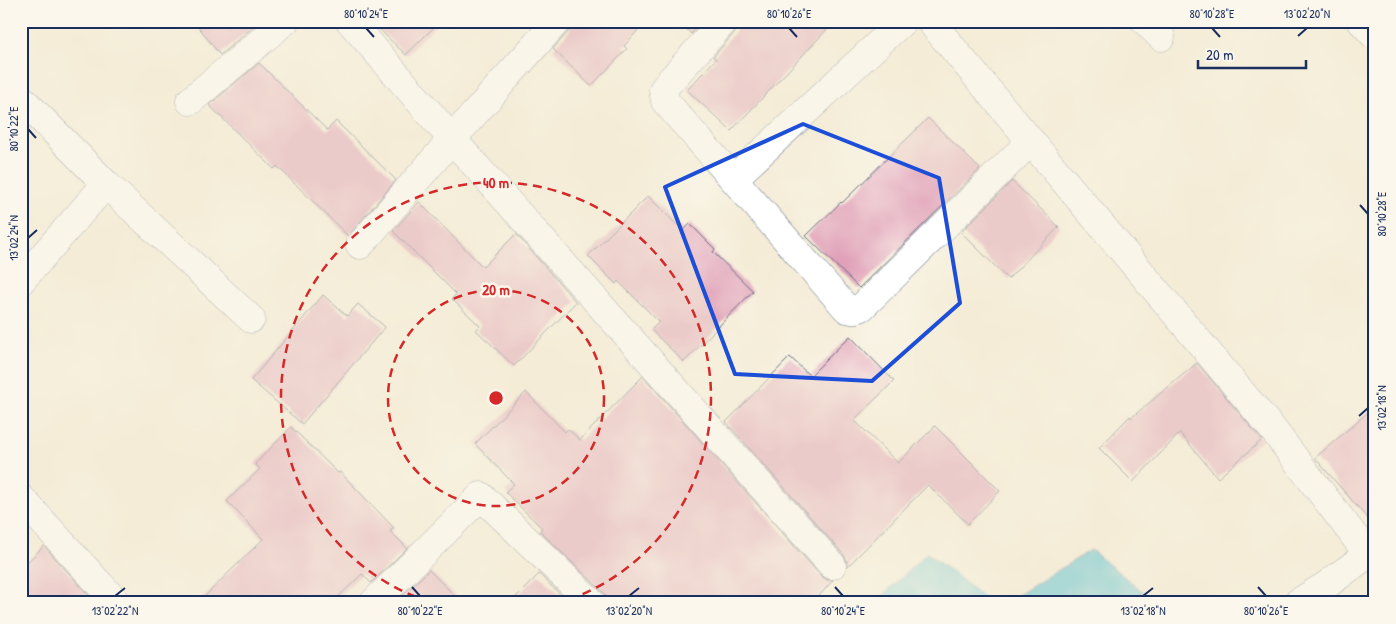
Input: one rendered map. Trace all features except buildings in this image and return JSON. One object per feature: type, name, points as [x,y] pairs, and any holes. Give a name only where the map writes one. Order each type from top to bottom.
[{"type":"street","points":[[190,101],[285,21]]},
{"type":"street","points":[[350,21],[452,139],[832,565]]},
{"type":"street","points":[[360,245],[557,21]]},
{"type":"street","points":[[724,21],[663,90],[665,101],[843,306],[852,310],[862,307],[1031,142]]},
{"type":"street","points":[[733,179],[902,21]]},
{"type":"street","points":[[930,21],[1274,431],[1371,552],[1325,586],[1297,603]]},
{"type":"street","points":[[1361,21],[1375,36]]},
{"type":"street","points":[[21,98],[106,184],[251,319]]},
{"type":"street","points":[[21,281],[106,184]]},
{"type":"street","points":[[373,603],[481,496],[592,603]]},
{"type":"street","points":[[23,507],[118,603]]},
{"type":"highlighted area","points":[[803,124],[939,178],[960,303],[872,381],[735,374],[665,187]]},
{"type":"water","points":[[1091,550],[1157,603],[1005,603]]},
{"type":"water","points":[[927,553],[991,603],[875,603]]}]
